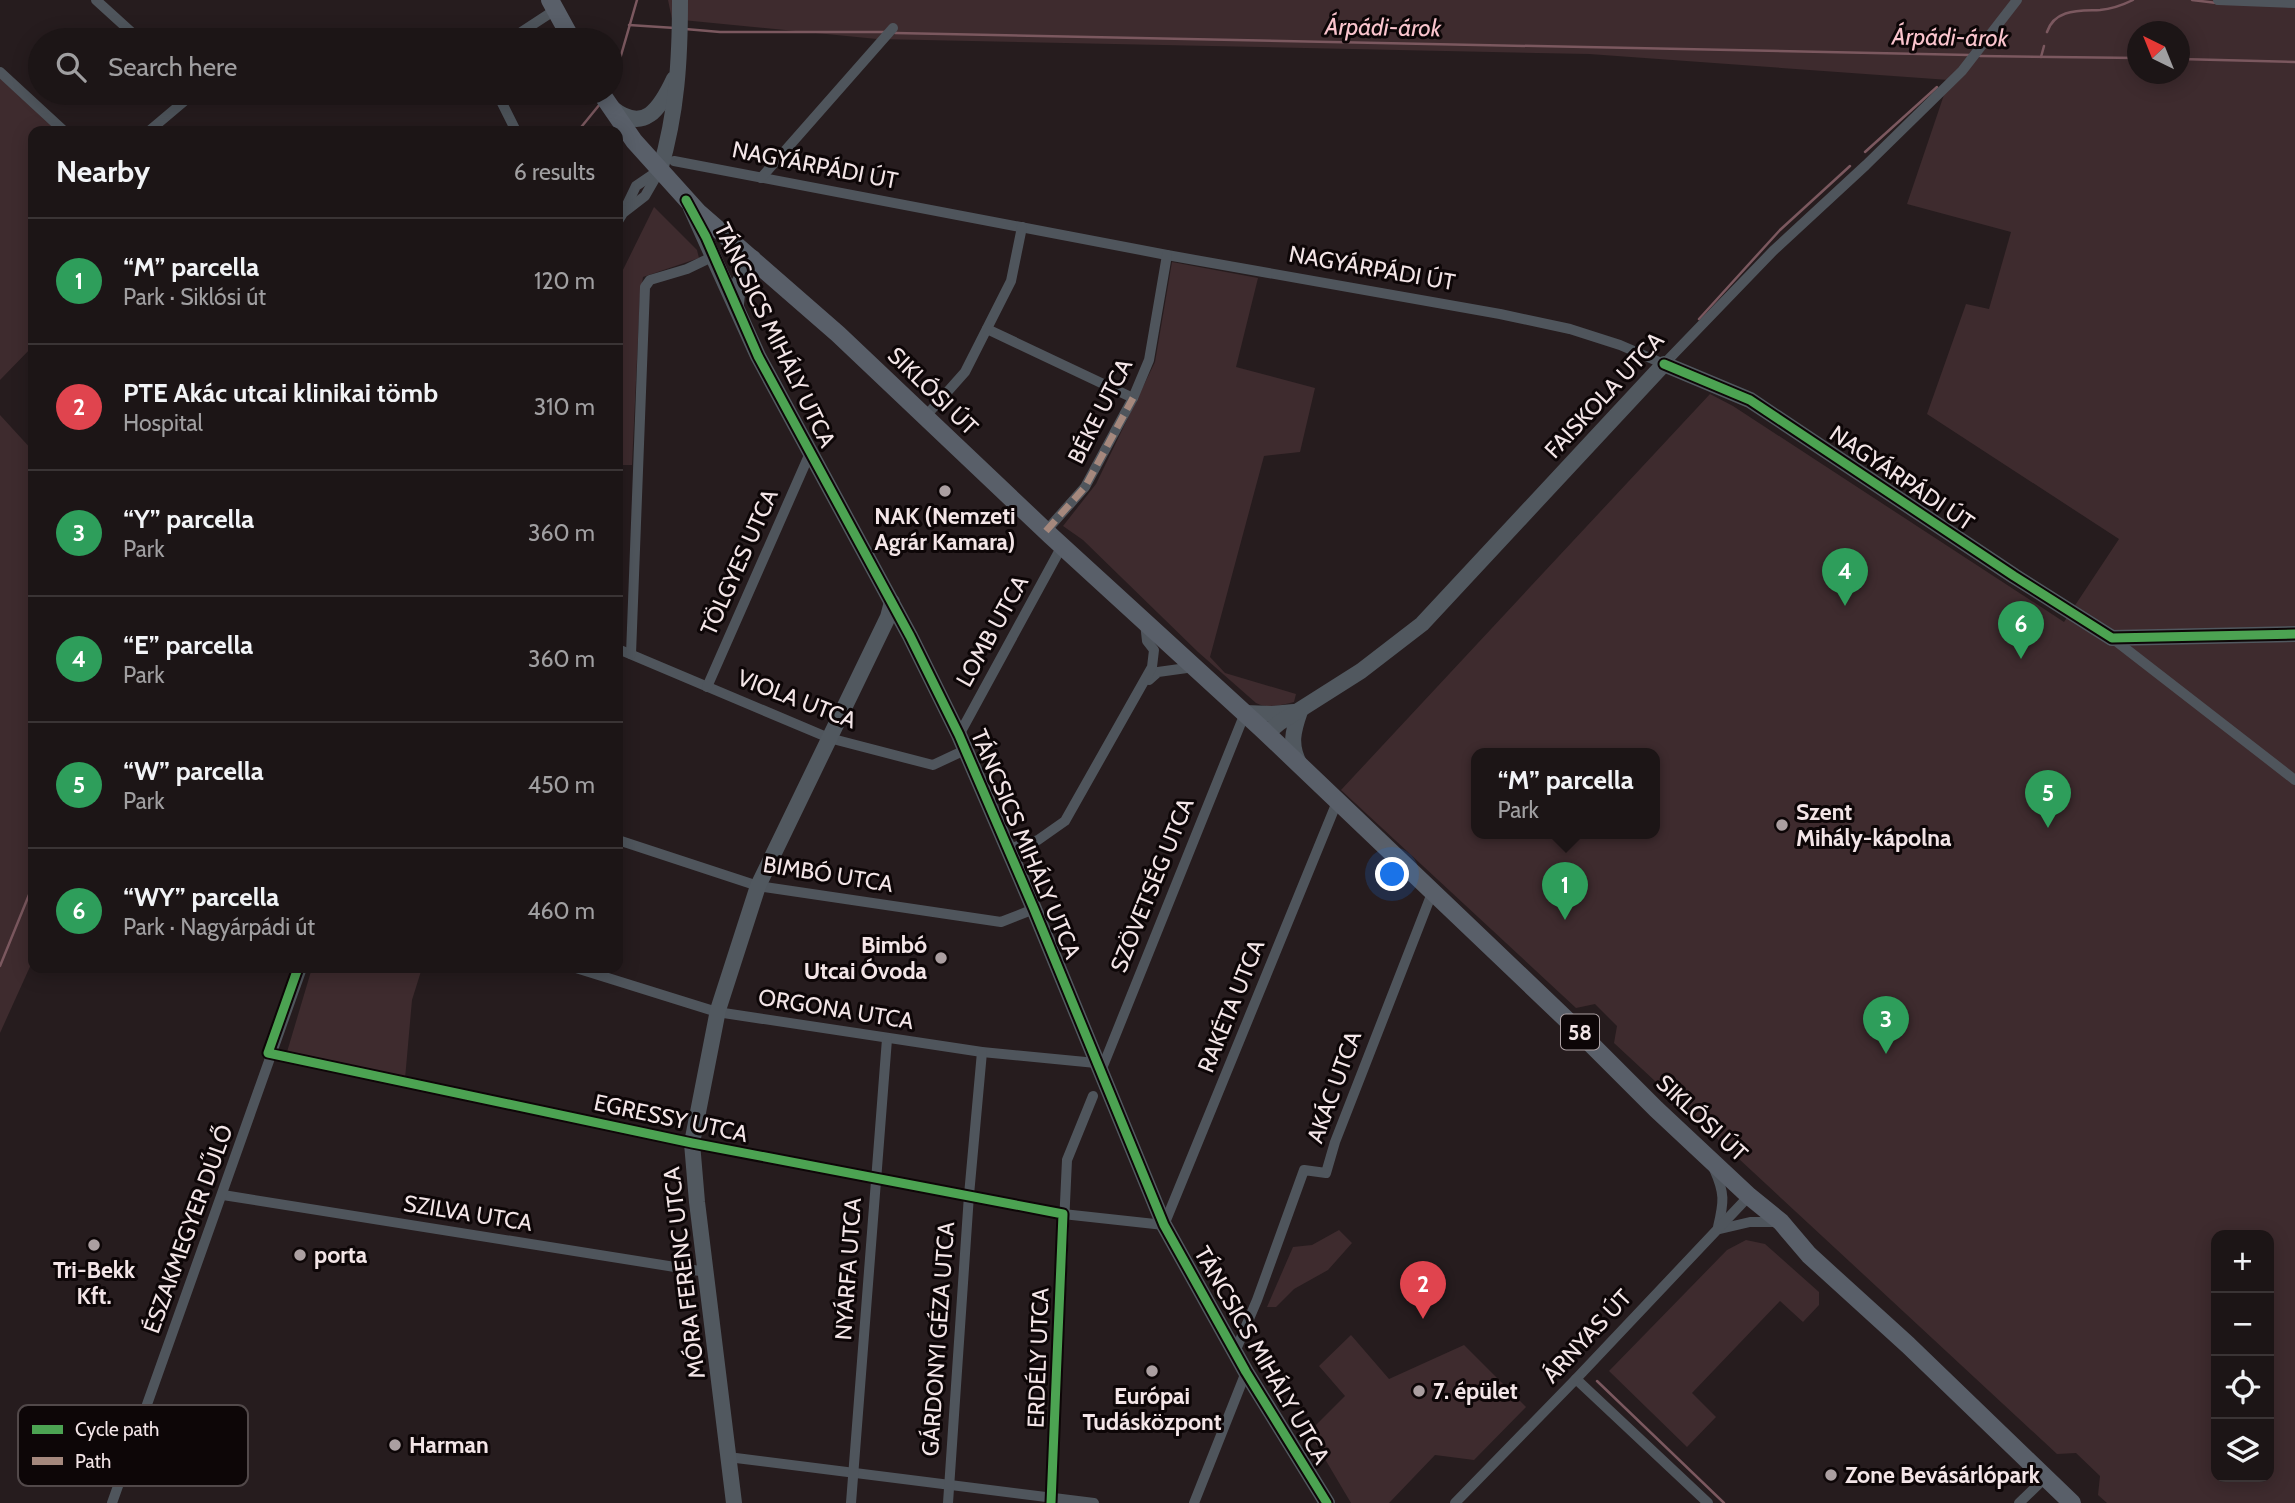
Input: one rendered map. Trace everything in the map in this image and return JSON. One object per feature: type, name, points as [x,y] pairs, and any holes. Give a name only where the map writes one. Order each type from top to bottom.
[{"type":"main road","points":[[552,5],[565,28]]},
{"type":"main road","name":"SIKLÓSI ÚT","points":[[609,105],[634,141],[667,166],[686,200],[838,334],[1062,546],[1245,713]]},
{"type":"main road","name":"58","points":[[1245,713],[1301,767]]},
{"type":"main road","name":"SIKLÓSI ÚT","points":[[1301,767],[1709,1159],[1781,1222],[1809,1255],[1909,1345],[2072,1503]]},
{"type":"street","points":[[96,0],[127,28]]},
{"type":"street","points":[[623,214],[645,196],[667,166],[667,145],[680,68],[680,0]]},
{"type":"street","name":"FAISKOLA UTCA","points":[[1266,733],[1361,671],[1422,624],[1773,251],[1962,71],[2017,0]]},
{"type":"street","points":[[2218,0],[2295,3]]},
{"type":"street","points":[[524,28],[552,5]]},
{"type":"street","points":[[761,178],[890,31]]},
{"type":"street","points":[[613,105],[633,120],[648,116],[664,99],[680,68]]},
{"type":"street","points":[[0,72],[28,98]]},
{"type":"street","points":[[36,105],[59,126]]},
{"type":"street","points":[[155,126],[180,105]]},
{"type":"street","points":[[503,105],[514,126]]},
{"type":"street","name":"NAGYÁRPÁDI ÚT","points":[[667,166],[761,178],[1167,255],[1500,314],[1570,329],[1620,345],[1750,400],[2112,638]]},
{"type":"street","name":"TÁNCSICS MIHÁLY UTCA","points":[[686,200],[758,356],[910,636],[962,743],[1034,909],[1164,1225],[1235,1352],[1327,1503]]},
{"type":"street","points":[[925,417],[965,372],[987,329],[1011,281],[1022,227]]},
{"type":"street","name":"BÉKE UTCA","points":[[1046,531],[1085,487],[1133,398],[1149,360],[1167,255]]},
{"type":"street","points":[[631,654],[645,287],[650,280],[687,269],[714,256]]},
{"type":"street","name":"TÁNCSICS MIHÁLY UTCA","points":[[740,316],[735,294],[753,258]]},
{"type":"street","points":[[987,329],[1133,398]]},
{"type":"street","name":"TÖLGYES UTCA","points":[[707,687],[810,453]]},
{"type":"street","name":"LOMB UTCA","points":[[962,743],[1062,546]]},
{"type":"street","name":"MÓRA FERENC UTCA","points":[[734,1503],[692,1143],[717,1012],[758,886],[872,651],[892,602]]},
{"type":"street","points":[[1008,849],[1038,840],[1065,821],[1155,659],[1154,650],[1147,641],[1145,622]]},
{"type":"street","points":[[872,651],[886,638],[899,632],[910,636]]},
{"type":"street","points":[[2112,638],[2295,634]]},
{"type":"street","points":[[2112,638],[2295,780]]},
{"type":"street","name":"VIOLA UTCA","points":[[623,651],[829,738],[933,765],[962,743]]},
{"type":"street","points":[[1134,698],[1158,672],[1194,667]]},
{"type":"street","points":[[1245,713],[1300,711],[1292,739],[1292,750],[1301,767]]},
{"type":"street","name":"SZÖVETSÉG UTCA","points":[[1098,1068],[1245,713]]},
{"type":"street","name":"RAKÉTA UTCA","points":[[1164,1225],[1337,802]]},
{"type":"street","name":"BIMBÓ UTCA","points":[[623,842],[758,886],[1001,922],[1034,909]]},
{"type":"street","name":"AKÁC UTCA","points":[[1235,1352],[1304,1170],[1326,1173],[1335,1142],[1432,893]]},
{"type":"street","name":"ÉSZAKMEGYER DŰLŐ","points":[[147,1405],[300,973]]},
{"type":"street","name":"ORGONA UTCA","points":[[592,973],[717,1012],[1098,1068]]},
{"type":"street","name":"NYÁRFA UTCA","points":[[851,1503],[887,1039]]},
{"type":"street","name":"GÁRDONYI GÉZA UTCA","points":[[948,1503],[968,1195],[982,1052]]},
{"type":"street","name":"EGRESSY UTCA","points":[[272,1054],[876,1179],[1063,1214],[1164,1225]]},
{"type":"street","name":"ERDÉLY UTCA","points":[[1051,1500],[1067,1160],[1093,1096]]},
{"type":"street","points":[[1709,1159],[1723,1189],[1717,1230]]},
{"type":"street","name":"SZILVA UTCA","points":[[223,1195],[706,1272]]},
{"type":"street","name":"ÁRNYAS ÚT","points":[[1455,1503],[1576,1380],[1749,1196]]},
{"type":"street","points":[[1717,1230],[1750,1222],[1781,1222]]},
{"type":"street","points":[[1194,1503],[1247,1372]]},
{"type":"street","points":[[1576,1380],[1708,1503]]},
{"type":"street","points":[[728,1457],[950,1484],[1051,1500],[1094,1503]]},
{"type":"street","points":[[2020,1503],[2045,1478]]},
{"type":"street","name":"ÉSZAKMEGYER DŰLŐ","points":[[112,1503],[118,1486]]},
{"type":"shaded area","points":[[668,0],[2295,0],[2295,1503],[2107,1503],[2098,1495],[2100,1476],[2076,1453],[2057,1454],[1614,1043],[1617,1026],[1595,1004],[1576,1008],[1341,790],[1710,394],[1733,406],[2064,622],[2119,539],[1927,414],[1966,304],[1989,309],[2011,232],[1907,204],[1949,80],[1589,54],[877,39],[672,19]]},
{"type":"shaded area","points":[[0,78],[53,126],[28,126],[28,351],[0,380]]},
{"type":"shaded area","points":[[654,207],[697,250],[699,258],[643,277],[632,465],[623,465],[623,270]]},
{"type":"shaded area","points":[[1172,262],[1258,278],[1236,367],[1315,388],[1300,452],[1264,456],[1210,657],[1225,673],[1296,694],[1294,702],[1270,706],[1256,703],[1198,652],[1083,540],[1063,526],[1096,484],[1155,362]]},
{"type":"shaded area","points":[[0,415],[28,446],[28,971],[0,1033]]},
{"type":"shaded area","points":[[311,973],[420,973],[412,1000],[405,1079],[287,1052]]},
{"type":"shaded area","points":[[1339,1230],[1352,1243],[1328,1270],[1294,1289],[1276,1307],[1267,1307],[1293,1247],[1312,1245]]},
{"type":"shaded area","points":[[1746,1240],[1765,1244],[1819,1292],[1819,1305],[1803,1322],[1780,1301],[1692,1393],[1716,1417],[1687,1447],[1609,1371],[1727,1250]]},
{"type":"shaded area","points":[[1351,1335],[1389,1379],[1464,1345],[1526,1407],[1474,1460],[1435,1455],[1389,1503],[1351,1503],[1309,1432],[1345,1396],[1319,1366]]},
{"type":"waterway","points":[[623,48],[637,0]]},
{"type":"waterway","points":[[2047,32],[2056,19],[2069,12],[2109,9],[2133,0]]},
{"type":"waterway","points":[[2192,0],[2217,3]]},
{"type":"waterway","name":"Árpádi-árok","points":[[629,25],[675,28]]},
{"type":"waterway","name":"Árpádi-árok","points":[[685,29],[720,32],[885,32]]},
{"type":"waterway","name":"Árpádi-árok","points":[[895,33],[1970,55]]},
{"type":"waterway","points":[[2041,57],[2044,46]]},
{"type":"waterway","name":"Árpádi-árok","points":[[1980,56],[2127,58]]},
{"type":"waterway","name":"Árpádi-árok","points":[[2190,59],[2295,62]]},
{"type":"waterway","points":[[1865,152],[1937,87]]},
{"type":"waterway","points":[[582,126],[599,105]]},
{"type":"waterway","points":[[1699,319],[1780,230],[1850,166]]},
{"type":"waterway","points":[[0,966],[28,897]]},
{"type":"waterway","points":[[1597,1381],[1724,1503]]},
{"type":"marked path","points":[[1046,531],[1085,487],[1133,398]]},
{"type":"cycle path","points":[[686,200],[706,237],[758,356],[910,636],[959,735],[1164,1225],[1246,1372],[1327,1503]]},
{"type":"cycle path","points":[[1664,364],[1750,400],[2112,638],[2295,634]]},
{"type":"cycle path","points":[[296,973],[268,1053],[692,1143],[1063,1214],[1051,1503]]},
{"type":"place","name":"NAK (Nemzeti Agrár Kamara)","points":[[945,491]]},
{"type":"place","name":"“E” parcella","points":[[1845,606]]},
{"type":"place","name":"“WY” parcella","points":[[2021,659]]},
{"type":"place","name":"Szent Mihály-kápolna","points":[[1782,825]]},
{"type":"place","name":"“W” parcella","points":[[2048,828]]},
{"type":"place","name":"“M” parcella","points":[[1565,920]]},
{"type":"place","name":"Bimbó Utcai Óvoda","points":[[941,958]]},
{"type":"place","name":"“Y” parcella","points":[[1886,1054]]},
{"type":"place","name":"Tri-Bekk Kft.","points":[[94,1245]]},
{"type":"place","name":"porta","points":[[300,1255]]},
{"type":"place","name":"PTE Akác utcai klinikai tömb","points":[[1423,1319]]},
{"type":"place","name":"Európai Tudásközpont","points":[[1152,1371]]},
{"type":"place","name":"7. épület","points":[[1419,1391]]},
{"type":"place","name":"Harman","points":[[395,1445]]},
{"type":"place","name":"Zone Bevásárlópark","points":[[1831,1475]]}]
